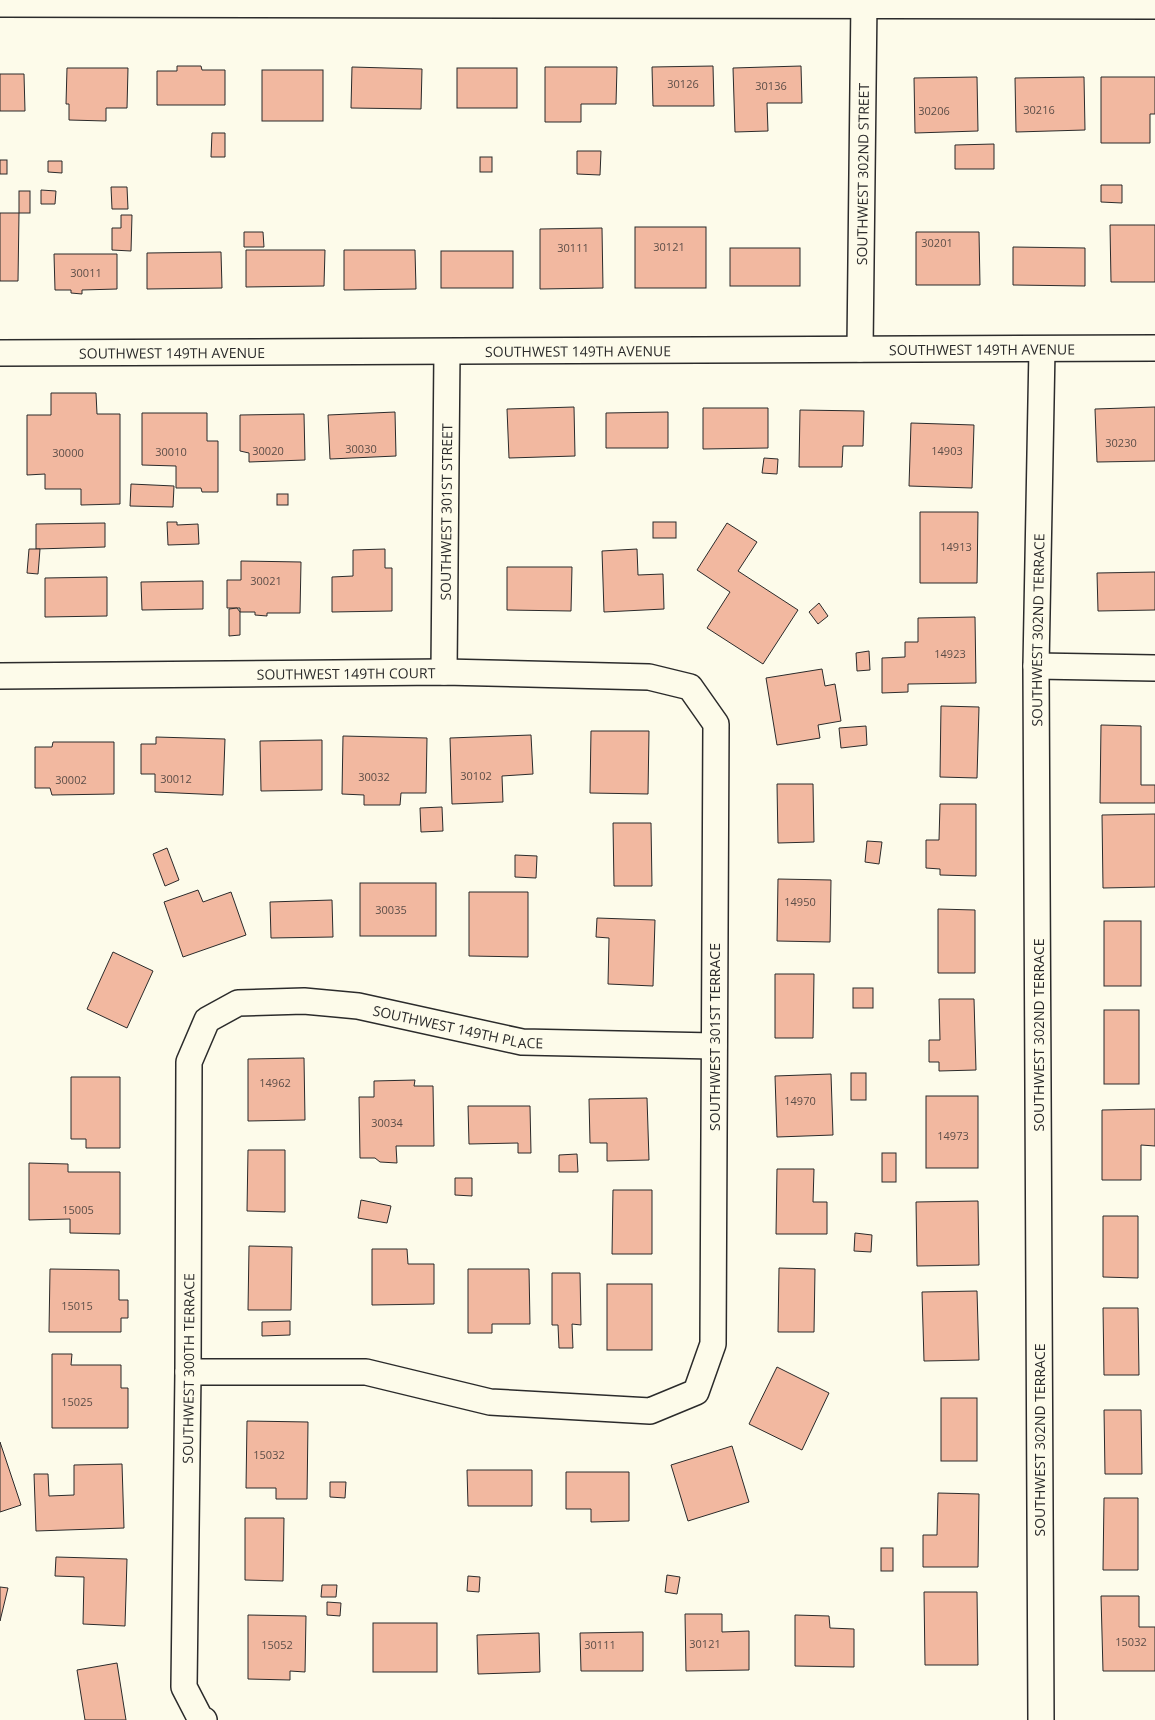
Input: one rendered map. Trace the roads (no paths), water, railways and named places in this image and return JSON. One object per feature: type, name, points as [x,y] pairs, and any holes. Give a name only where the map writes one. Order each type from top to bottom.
[{"type":"street","points":[[0,4],[864,3],[1155,6]]},
{"type":"street","name":"SOUTHWEST 302ND STREET","points":[[860,349],[864,3]]},
{"type":"street","name":"SOUTHWEST 149TH AVENUE","points":[[0,353],[1155,348]]},
{"type":"street","name":"SOUTHWEST 302ND TERRACE","points":[[1040,1720],[1036,666],[1042,349]]},
{"type":"street","name":"SOUTHWEST 301ST STREET","points":[[444,672],[447,352]]},
{"type":"street","points":[[1036,666],[1155,668]]},
{"type":"street","name":"SOUTHWEST 149TH COURT","points":[[0,676],[444,672],[649,677],[690,687]]},
{"type":"street","name":"SOUTHWEST 301ST TERRACE","points":[[188,1372],[366,1372],[490,1402],[650,1411],[696,1392],[713,1344],[716,724],[690,687]]},
{"type":"street","name":"SOUTHWEST 149TH PLACE","points":[[207,1020],[238,1003],[304,1001],[358,1006],[522,1042],[714,1046]]},
{"type":"street","name":"SOUTHWEST 300TH TERRACE","points":[[202,1719],[184,1687],[189,1062],[207,1020]]}]
